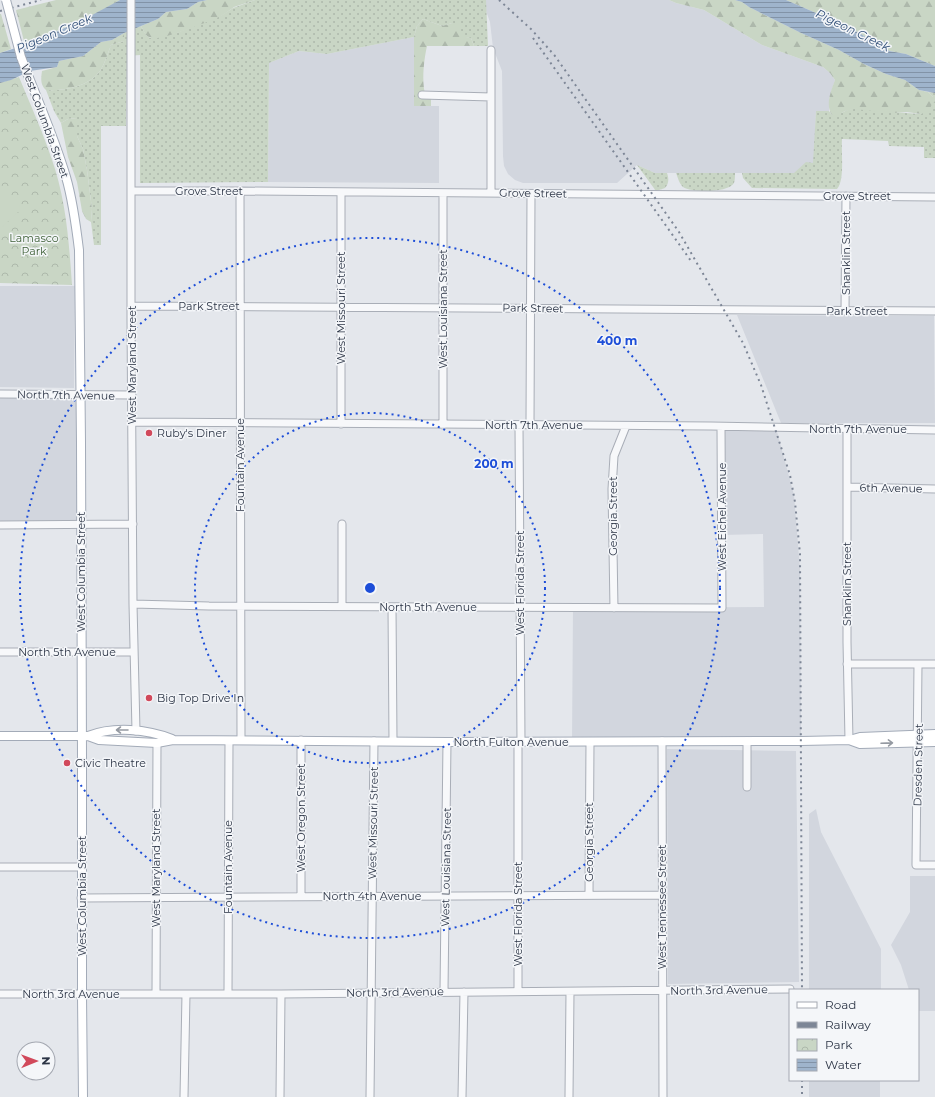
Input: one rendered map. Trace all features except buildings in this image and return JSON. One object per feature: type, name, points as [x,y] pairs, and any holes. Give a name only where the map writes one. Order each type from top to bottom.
[{"type":"main road","name":"West Columbia Street","points":[[6,0],[22,57],[46,120],[66,179],[76,225],[79,263],[80,524],[85,736],[81,867],[83,1097]]},
{"type":"main road","name":"North Fulton Avenue","points":[[0,736],[85,736],[99,732],[136,730],[158,734],[173,740]]},
{"type":"main road","name":"North Fulton Avenue","points":[[918,738],[935,734]]},
{"type":"main road","name":"North Fulton Avenue","points":[[85,736],[99,740],[157,743],[173,740],[447,742],[747,741],[849,740],[860,737],[918,738],[935,742]]},
{"type":"street","name":"West Maryland Street","points":[[132,0],[132,422],[133,604],[136,730]]},
{"type":"street","points":[[491,50],[492,192]]},
{"type":"street","points":[[422,95],[491,96]]},
{"type":"street","name":"Grove Street","points":[[131,191],[492,192],[531,194],[935,197]]},
{"type":"street","name":"Fountain Avenue","points":[[240,191],[241,740]]},
{"type":"street","name":"West Missouri Street","points":[[341,192],[341,424]]},
{"type":"street","name":"West Louisiana Street","points":[[443,193],[443,425]]},
{"type":"street","points":[[530,425],[531,194]]},
{"type":"street","name":"Shanklin Street","points":[[845,311],[846,196]]},
{"type":"street","name":"Park Street","points":[[132,306],[443,307],[935,312]]},
{"type":"street","name":"North 7th Avenue","points":[[0,394],[132,396]]},
{"type":"street","name":"North 7th Avenue","points":[[132,422],[935,430]]},
{"type":"street","name":"West Florida Street","points":[[518,991],[520,608],[519,425]]},
{"type":"street","name":"Georgia Street","points":[[614,608],[612,488],[614,456],[626,426]]},
{"type":"street","name":"West Eichel Avenue","points":[[721,427],[722,608]]},
{"type":"street","name":"Shanklin Street","points":[[847,429],[847,664],[849,740]]},
{"type":"street","name":"6th Avenue","points":[[847,488],[935,489]]},
{"type":"street","points":[[0,525],[133,524]]},
{"type":"street","points":[[342,524],[342,606]]},
{"type":"street","name":"North 5th Avenue","points":[[133,604],[209,606],[722,608]]},
{"type":"street","points":[[392,607],[393,741]]},
{"type":"street","name":"North 5th Avenue","points":[[0,652],[134,652]]},
{"type":"street","points":[[847,664],[935,664]]},
{"type":"street","name":"Dresden Street","points":[[918,664],[916,865],[935,865]]},
{"type":"street","name":"West Oregon Street","points":[[301,740],[301,896]]},
{"type":"street","name":"Fountain Avenue","points":[[228,993],[229,741]]},
{"type":"street","name":"West Missouri Street","points":[[370,1097],[374,741]]},
{"type":"street","name":"West Tennessee Street","points":[[662,741],[663,1097]]},
{"type":"street","points":[[747,741],[747,787]]},
{"type":"street","name":"West Louisiana Street","points":[[444,991],[447,742]]},
{"type":"street","name":"Georgia Street","points":[[589,895],[590,742]]},
{"type":"street","name":"West Maryland Street","points":[[156,994],[157,743]]},
{"type":"street","points":[[0,867],[81,867]]},
{"type":"street","name":"North 4th Avenue","points":[[82,898],[662,895]]},
{"type":"street","name":"North 3rd Avenue","points":[[0,994],[281,994],[444,991],[570,992],[789,990]]},
{"type":"street","points":[[462,1097],[464,992]]},
{"type":"street","points":[[569,1097],[570,992]]},
{"type":"street","points":[[184,1097],[186,994]]},
{"type":"street","points":[[280,1097],[281,994]]},
{"type":"shaded area","points":[[486,0],[669,0],[704,10],[762,45],[823,67],[835,80],[829,99],[829,111],[816,111],[814,163],[806,163],[795,173],[655,173],[637,165],[617,183],[523,183],[515,180],[508,174],[504,166],[502,71],[493,48],[490,22],[486,11]]},
{"type":"shaded area","points":[[414,37],[414,106],[439,106],[439,183],[268,182],[269,63],[299,51],[327,54]]},
{"type":"shaded area","points":[[0,286],[75,286],[74,388],[0,387]]},
{"type":"shaded area","points":[[737,315],[934,316],[935,423],[781,423]]},
{"type":"shaded area","points":[[80,395],[80,524],[0,524],[0,396]]},
{"type":"shaded area","points":[[721,427],[776,428],[794,495],[800,569],[801,741],[572,742],[573,608],[764,607],[763,534],[722,535]]},
{"type":"shaded area","points":[[667,749],[796,751],[799,982],[668,984]]},
{"type":"shaded area","points":[[816,809],[821,832],[881,949],[881,989],[809,989],[809,814]]},
{"type":"shaded area","points":[[910,876],[935,876],[935,1011],[919,1011],[919,989],[909,989],[901,965],[891,945],[910,912]]},
{"type":"shaded area","points":[[809,1081],[880,1081],[880,1097],[809,1097]]},
{"type":"green space","points":[[56,0],[120,0],[99,12],[25,45],[16,10]]},
{"type":"green space","points":[[207,0],[255,0],[234,7],[221,16],[207,22],[165,37],[151,38],[147,36],[141,26],[158,19],[166,12],[187,9],[198,2]]},
{"type":"green space","points":[[255,0],[486,0],[488,46],[474,46],[471,38],[461,37],[452,23],[442,26],[423,19],[417,26],[414,37],[327,54],[299,51],[269,63],[268,182],[140,183],[140,55],[127,56],[126,126],[101,126],[101,245],[94,245],[91,222],[92,209],[87,170],[83,149],[77,136],[77,118],[68,119],[61,123],[54,111],[46,90],[68,89],[89,81],[100,71],[111,45],[124,41],[124,33],[141,26],[146,35],[150,38],[179,32]]},
{"type":"green space","points":[[669,0],[735,0],[742,2],[749,7],[839,50],[864,64],[886,74],[905,80],[919,90],[928,92],[935,101],[926,112],[921,114],[854,109],[845,111],[838,115],[832,115],[829,102],[830,93],[835,80],[823,67],[762,45],[704,10]]},
{"type":"green space","points":[[786,0],[935,0],[935,66],[906,54],[889,51],[846,26]]},
{"type":"green space","points":[[0,14],[11,49],[0,53]]},
{"type":"green space","points":[[423,19],[442,26],[452,23],[459,25],[461,36],[471,38],[474,46],[427,46],[423,79],[424,92],[426,97],[431,99],[431,106],[414,106],[414,37],[417,26]]},
{"type":"green space","points":[[124,33],[124,41],[111,45],[100,71],[89,81],[68,89],[46,90],[44,88],[41,81],[42,71],[57,67],[59,61],[83,56],[101,42],[112,40]]},
{"type":"green space","name":"Lamasco Park","points":[[19,77],[40,127],[60,188],[68,236],[72,285],[0,283],[0,83]]},
{"type":"green space","points":[[928,92],[935,93],[935,158],[924,158],[924,147],[889,146],[888,141],[842,139],[842,173],[837,189],[752,188],[743,178],[742,173],[794,173],[806,162],[813,163],[816,111],[829,111],[832,115],[861,108],[921,114],[933,97]]},
{"type":"green space","points":[[77,118],[77,136],[83,149],[87,170],[92,209],[91,222],[86,219],[82,211],[77,182],[68,157],[61,123],[68,119]]},
{"type":"green space","points":[[637,165],[655,173],[667,173],[668,181],[665,188],[656,191]]},
{"type":"green space","points":[[676,173],[735,173],[735,179],[734,183],[725,189],[702,191],[683,187]]},
{"type":"green space","points":[[0,184],[20,204],[19,211],[0,229]]},
{"type":"water","name":"Pigeon Creek","points":[[120,0],[207,0],[198,2],[187,9],[166,12],[158,19],[124,33],[112,40],[101,42],[83,56],[59,61],[57,67],[30,71],[11,80],[0,83],[0,53],[25,45],[81,21]]},
{"type":"water","name":"Pigeon Creek","points":[[735,0],[786,0],[846,26],[876,44],[885,44],[889,51],[906,54],[935,66],[935,93],[919,90],[905,80],[886,74],[864,64],[839,50],[799,32],[742,2]]},
{"type":"railway","points":[[0,11],[41,0]]},
{"type":"railway","points":[[499,0],[532,30],[555,56],[679,232],[743,343],[761,385],[790,475],[795,502],[800,554],[802,989]]},
{"type":"railway","points":[[533,38],[691,261]]},
{"type":"railway","points":[[802,1081],[802,1097]]},
{"type":"place","name":"Ruby's Diner","points":[[149,433]]},
{"type":"place","name":"Big Top Drive In","points":[[149,698]]},
{"type":"place","name":"Civic Theatre","points":[[67,763]]}]
